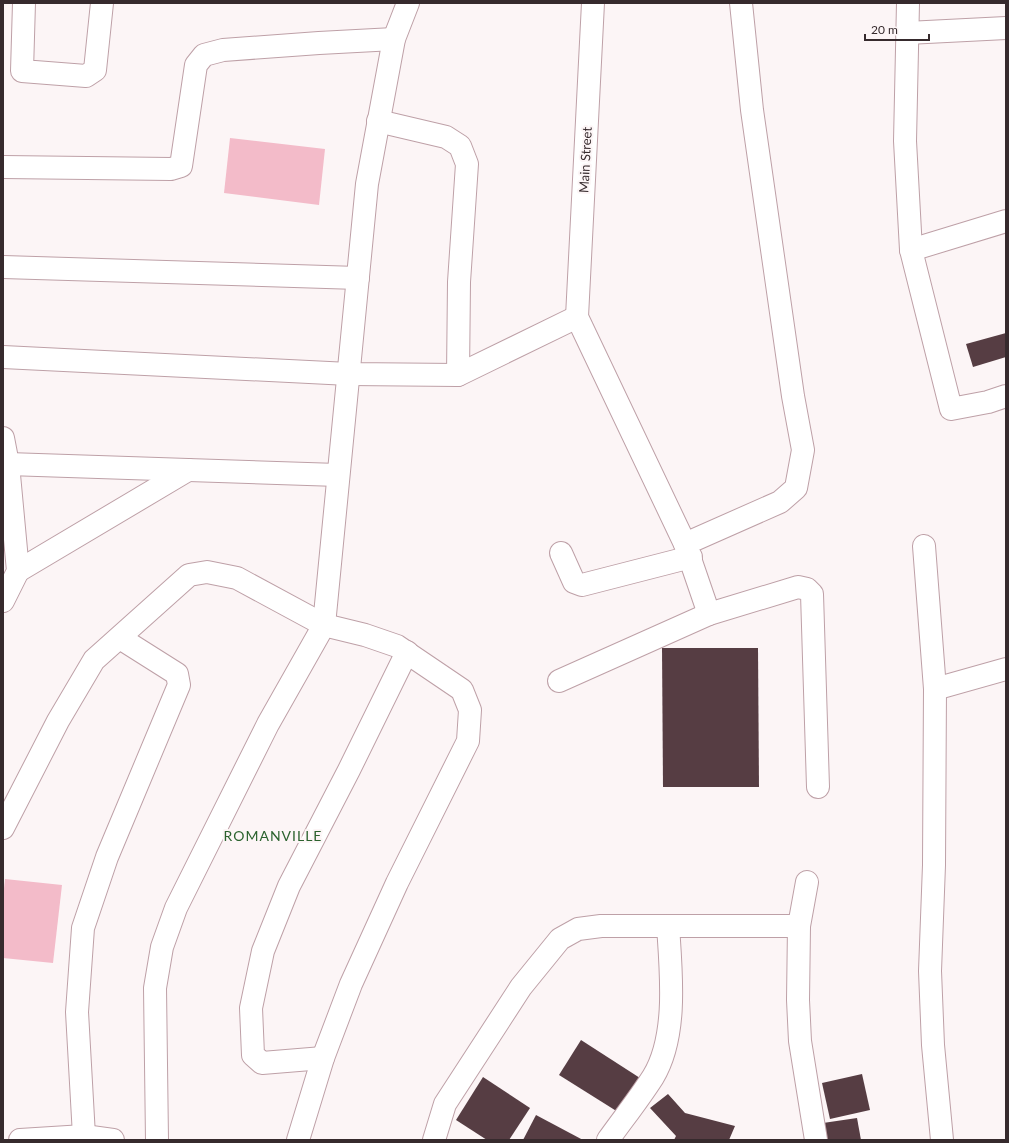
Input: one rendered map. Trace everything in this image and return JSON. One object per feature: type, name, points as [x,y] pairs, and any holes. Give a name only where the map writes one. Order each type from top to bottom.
[{"type":"street","points":[[24,3],[22,71],[86,76],[95,70],[102,3]]},
{"type":"street","points":[[157,1140],[155,988],[162,947],[176,908],[268,724],[324,625],[367,184],[394,39],[408,3]]},
{"type":"street","name":"Main Street","points":[[577,318],[593,3]]},
{"type":"street","points":[[562,553],[574,582],[582,585],[688,550],[780,502],[796,488],[803,450],[793,396],[752,110],[741,3]]},
{"type":"street","points":[[908,3],[905,141],[911,250],[951,409],[988,402],[1006,396]]},
{"type":"street","points":[[907,33],[1006,28]]},
{"type":"street","points":[[3,167],[170,169],[181,166],[196,65],[204,55],[238,49],[394,39]]},
{"type":"street","points":[[378,121],[446,138],[460,146],[467,164],[459,282],[458,375]]},
{"type":"street","points":[[911,250],[1006,221]]},
{"type":"street","points":[[3,267],[358,278]]},
{"type":"street","points":[[3,357],[349,374],[458,375],[577,318],[688,550],[709,614]]},
{"type":"street","points":[[3,438],[8,464],[18,571],[3,601]]},
{"type":"street","points":[[8,464],[338,475]]},
{"type":"street","points":[[18,571],[188,470]]},
{"type":"street","points":[[924,546],[934,689],[934,865],[930,971],[932,1045],[942,1140]]},
{"type":"street","points":[[3,828],[58,721],[94,660],[189,575],[207,572],[237,578],[324,625],[371,637],[398,646],[462,690],[470,710],[468,741],[394,890],[351,984],[323,1058],[298,1140]]},
{"type":"street","points":[[559,681],[709,614],[798,587],[807,589],[812,594],[818,787]]},
{"type":"street","points":[[84,1136],[77,1012],[83,928],[107,857],[179,685],[177,674],[120,638]]},
{"type":"street","points":[[323,1058],[262,1063],[253,1055],[251,1008],[263,951],[289,886],[350,770],[407,652]]},
{"type":"street","points":[[934,689],[1006,669]]},
{"type":"street","points":[[807,882],[799,926],[798,1000],[800,1041],[816,1140]]},
{"type":"street","points":[[434,1140],[446,1104],[521,987],[560,939],[578,929],[601,926],[799,926]]},
{"type":"street","points":[[608,1140],[653,1076],[665,1047],[671,979],[668,926]]},
{"type":"street","points":[[20,1140],[84,1136],[113,1140]]},
{"type":"shaded area","points":[[230,138],[325,149],[319,205],[224,193]]},
{"type":"shaded area","points":[[5,879],[62,885],[53,963],[3,958],[3,897]]},
{"type":"building","points":[[1006,333],[1006,357],[973,367],[966,344]]},
{"type":"building","points":[[662,648],[758,648],[759,787],[663,787]]},
{"type":"building","points":[[581,1040],[640,1078],[618,1112],[559,1075]]},
{"type":"building","points":[[862,1074],[870,1110],[830,1119],[822,1083]]},
{"type":"building","points":[[483,1077],[530,1108],[509,1140],[487,1140],[456,1120]]},
{"type":"building","points":[[668,1094],[685,1113],[735,1126],[729,1140],[674,1140],[676,1136],[650,1108]]},
{"type":"building","points":[[536,1115],[583,1140],[523,1140]]},
{"type":"building","points":[[857,1118],[861,1140],[826,1140],[823,1123]]},
{"type":"district","name":"ROMANVILLE","points":[[273,836]]}]
